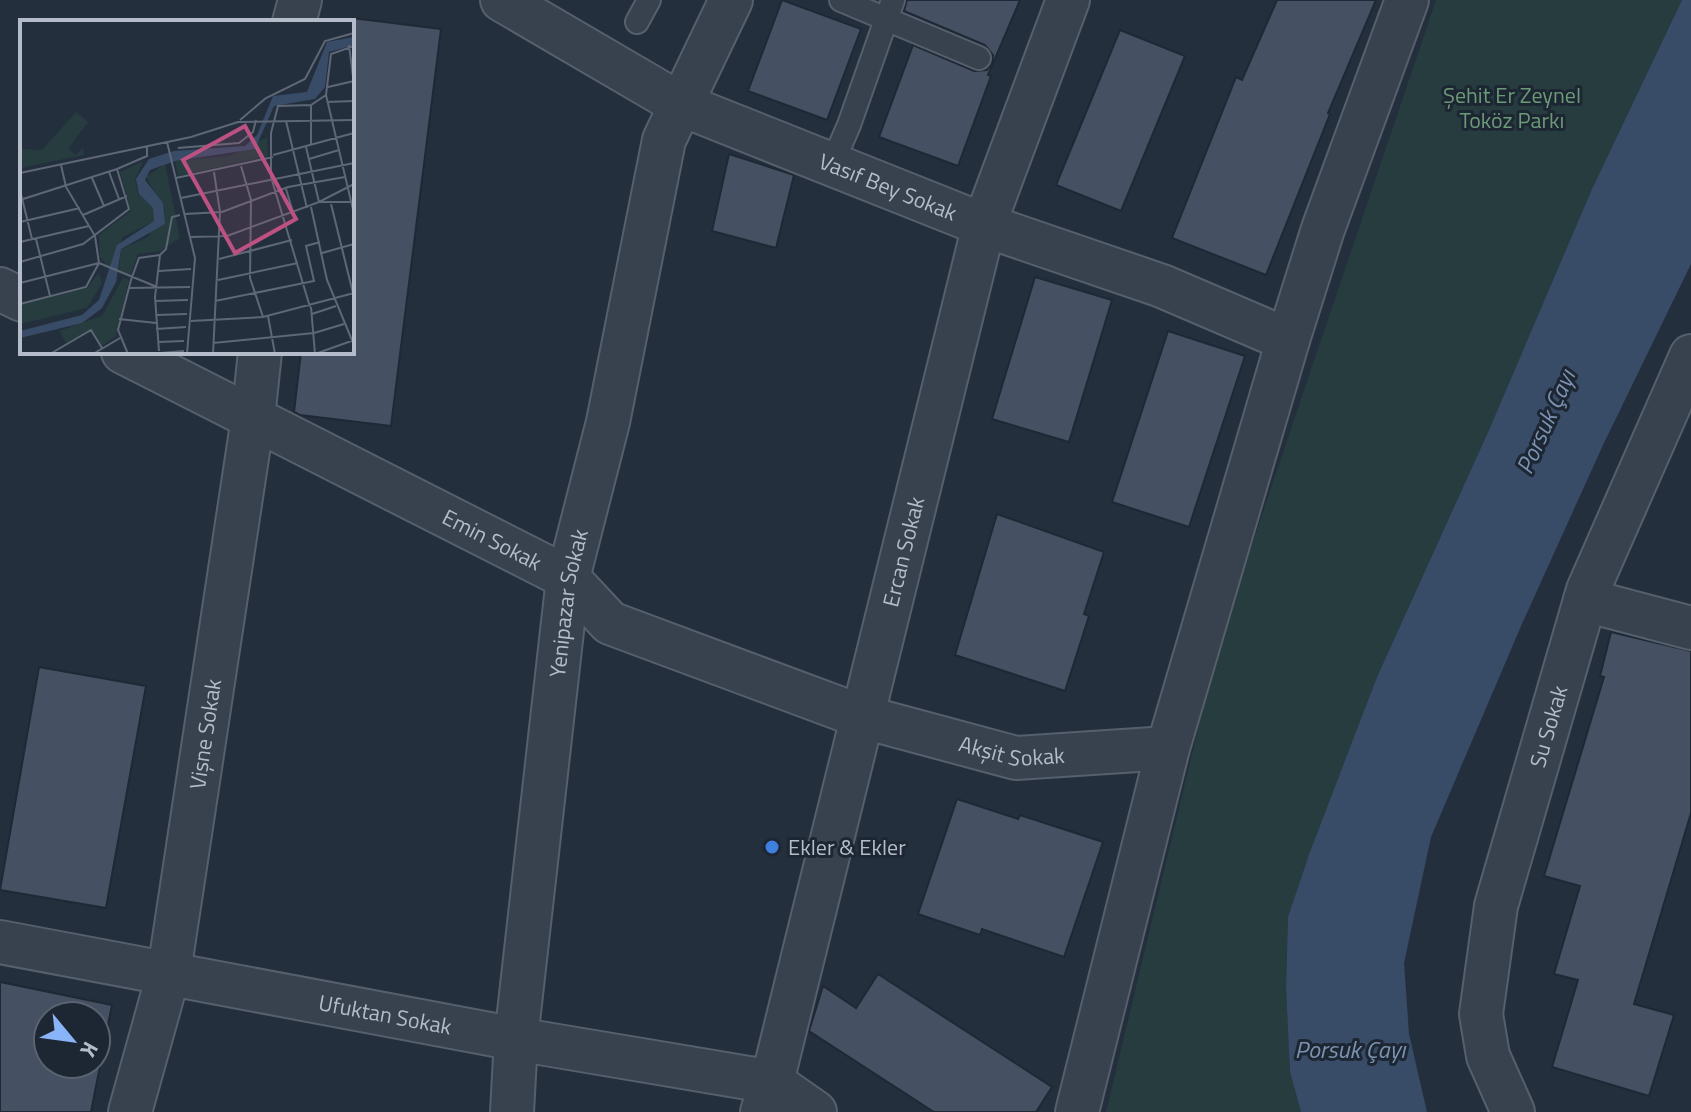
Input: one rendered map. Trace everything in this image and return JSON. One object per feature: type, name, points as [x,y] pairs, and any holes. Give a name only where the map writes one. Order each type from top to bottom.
[{"type":"street","points":[[295,20],[300,0]]},
{"type":"street","name":"Vasıf Bey Sokak","points":[[502,0],[680,104],[984,225],[1162,286],[1288,340]]},
{"type":"street","name":"Yenipazar Sokak","points":[[512,1112],[516,1039],[568,578],[608,422],[664,140],[731,0]]},
{"type":"street","name":"Ercan Sokak","points":[[767,1097],[984,225],[1068,0]]},
{"type":"street","points":[[1077,1112],[1168,748],[1288,340],[1323,229],[1407,0]]},
{"type":"street","points":[[0,289],[20,299]]},
{"type":"street","name":"Emin Sokak","points":[[127,354],[568,578],[610,623],[860,716]]},
{"type":"street","name":"Vişne Sokak","points":[[130,1112],[169,972],[253,418],[260,354]]},
{"type":"street","name":"Su Sokak","points":[[1513,1112],[1488,1056],[1481,1014],[1500,892],[1585,600],[1691,356]]},
{"type":"street","points":[[1585,600],[1691,628]]},
{"type":"street","name":"Akşit Sokak","points":[[860,716],[1016,758],[1168,748]]},
{"type":"street","name":"Ufuktan Sokak","points":[[0,942],[516,1039],[767,1097]]},
{"type":"street","points":[[767,1097],[815,1112]]},
{"type":"lane","points":[[637,22],[649,0]]},
{"type":"lane","points":[[841,0],[890,10],[979,58]]},
{"type":"lane","points":[[832,164],[890,10]]},
{"type":"green space","name":"Şehit Er Zeynel Toköz Parkı","points":[[1436,0],[1682,0],[1592,189],[1489,430],[1377,677],[1288,917],[1286,987],[1290,1072],[1301,1112],[1106,1112],[1219,642]]},
{"type":"water","name":"Porsuk Çayı","points":[[1682,0],[1691,0],[1691,264],[1603,445],[1431,837],[1404,963],[1409,1034],[1427,1112],[1301,1112],[1290,1072],[1286,987],[1288,917],[1310,852],[1377,677],[1489,430],[1592,189]]},
{"type":"building","points":[[782,0],[861,29],[827,120],[748,91]]},
{"type":"building","points":[[907,0],[1020,0],[988,75],[991,76],[958,166],[879,137],[913,45],[974,71],[987,70],[992,63],[993,55],[985,45],[904,11]]},
{"type":"building","points":[[1277,0],[1376,0],[1328,113],[1266,275],[1172,238],[1236,77],[1242,80]]},
{"type":"building","points":[[352,20],[441,29],[391,426],[294,412],[301,354],[354,354]]},
{"type":"building","points":[[1120,30],[1185,56],[1121,211],[1056,185]]},
{"type":"building","points":[[729,154],[794,175],[776,248],[712,231]]},
{"type":"building","points":[[1035,277],[1112,300],[1069,442],[992,419]]},
{"type":"building","points":[[1168,331],[1245,356],[1189,527],[1112,502]]},
{"type":"building","points":[[997,514],[1104,552],[1084,614],[1089,616],[1065,691],[955,655]]},
{"type":"building","points":[[1611,632],[1691,651],[1691,813],[1634,1004],[1674,1015],[1649,1096],[1552,1067],[1578,980],[1554,974],[1580,886],[1544,876],[1604,677],[1600,676]]},
{"type":"building","points":[[39,667],[146,686],[106,908],[0,890]]},
{"type":"building","points":[[957,799],[1018,819],[1020,815],[1103,842],[1064,957],[982,929],[980,935],[918,914]]},
{"type":"building","points":[[878,974],[1052,1087],[1036,1112],[934,1112],[809,1031],[823,986],[856,1008]]},
{"type":"building","points":[[0,982],[88,1000],[32,1000],[32,1080],[97,1080],[91,1112],[0,1112]]},
{"type":"place","name":"Ekler & Ekler","points":[[772,847]]}]
